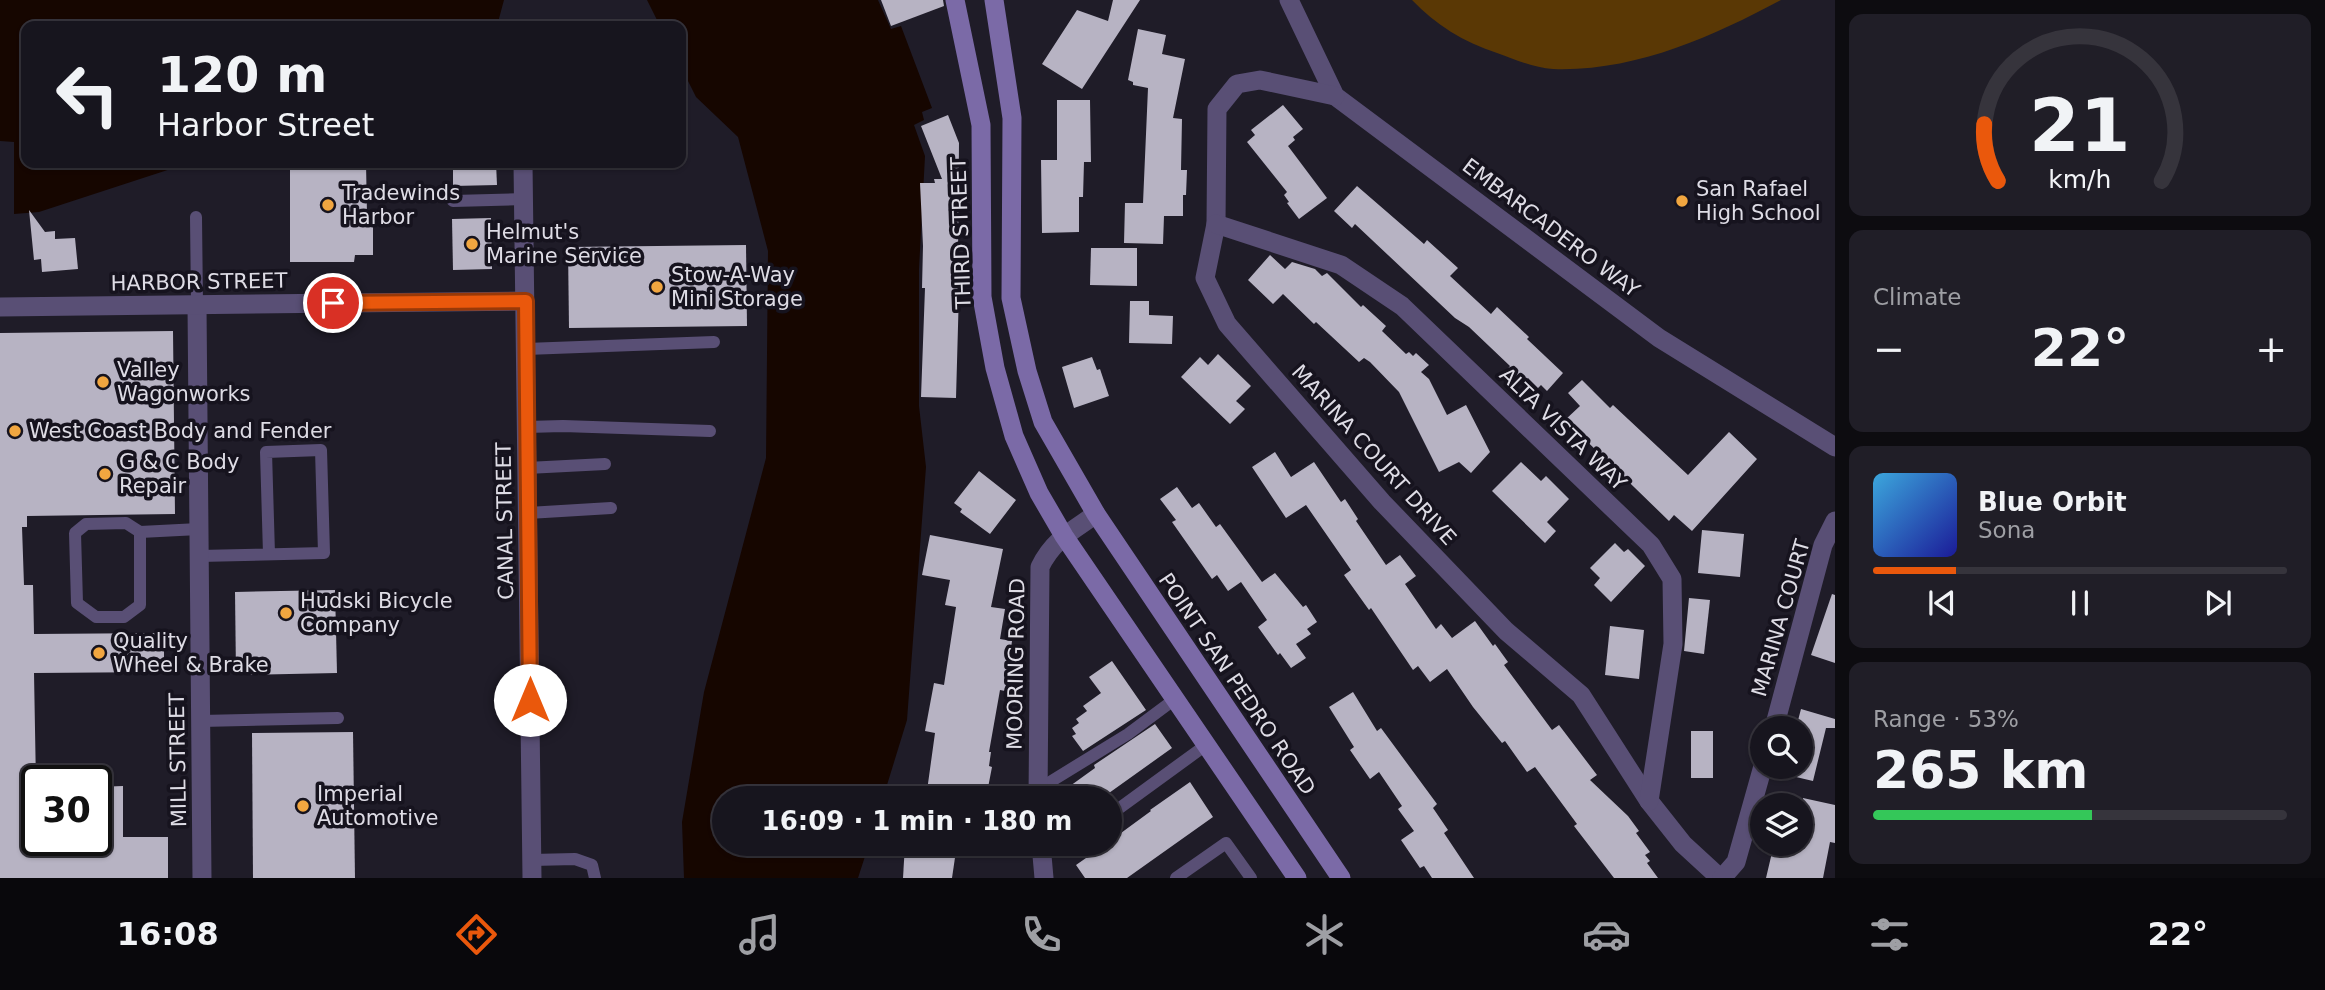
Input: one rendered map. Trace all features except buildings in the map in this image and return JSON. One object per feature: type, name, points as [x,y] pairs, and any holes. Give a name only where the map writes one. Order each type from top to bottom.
[{"type":"main road","name":"THIRD STREET","points":[[955,0],[981,125],[982,297],[995,368],[1014,436],[1039,493],[1064,536]]},
{"type":"main road","points":[[994,0],[1012,118],[1012,298],[1027,370],[1043,422],[1096,514]]},
{"type":"main road","name":"POINT SAN PEDRO ROAD","points":[[1096,514],[1341,878]]},
{"type":"main road","points":[[1064,536],[1297,878]]},
{"type":"street","name":"EMBARCADERO WAY","points":[[1289,0],[1335,96],[1659,338],[1835,447]]},
{"type":"street","name":"MARINA COURT DRIVE","points":[[1335,96],[1260,80],[1237,84],[1217,109],[1216,224],[1205,278],[1227,324],[1382,502],[1506,631],[1581,695],[1649,801],[1682,844],[1721,878]]},
{"type":"street","name":"CANAL STREET","points":[[523,168],[532,869]]},
{"type":"street","name":"ALTA VISTA WAY","points":[[1216,224],[1341,265],[1402,306],[1651,545],[1672,579],[1673,644],[1649,801]]},
{"type":"street","name":"HARBOR STREET","points":[[0,307],[526,301]]},
{"type":"street","name":"MILL STREET","points":[[197,305],[202,878]]},
{"type":"street","name":"MOORING ROAD","points":[[1038,786],[1040,567],[1048,551],[1064,536],[1096,514]]},
{"type":"street","name":"MARINA COURT","points":[[1777,716],[1823,545],[1835,521]]},
{"type":"street","points":[[1721,878],[1737,862],[1759,779]]},
{"type":"street","points":[[1042,856],[1044,878]]},
{"type":"lane","points":[[453,201],[524,199]]},
{"type":"lane","points":[[195,217],[197,305]]},
{"type":"lane","points":[[526,349],[714,342]]},
{"type":"lane","points":[[527,427],[710,431]]},
{"type":"lane","points":[[199,556],[324,553],[321,450],[266,452],[269,554]]},
{"type":"lane","points":[[527,468],[605,464]]},
{"type":"lane","points":[[528,513],[611,508]]},
{"type":"lane","points":[[140,532],[140,605],[124,617],[96,617],[77,603],[75,533],[86,524],[126,523],[140,532],[199,529]]},
{"type":"lane","points":[[1050,786],[1175,699]]},
{"type":"lane","points":[[201,721],[338,718]]},
{"type":"lane","points":[[1122,806],[1206,745]]},
{"type":"lane","points":[[1176,878],[1226,843],[1251,878]]},
{"type":"lane","points":[[532,869],[575,859],[592,864],[595,878]]},
{"type":"shaded area","points":[[0,0],[504,0],[498,21],[21,21],[21,168],[174,168],[39,212],[14,214],[14,142],[0,141]]},
{"type":"shaded area","points":[[647,0],[878,0],[891,29],[901,26],[932,108],[922,112],[924,120],[914,125],[925,156],[919,269],[919,406],[926,467],[907,720],[887,786],[712,786],[712,856],[865,856],[858,878],[684,878],[682,822],[704,692],[766,458],[768,251],[738,137],[696,97],[686,77],[686,21],[658,21]]},
{"type":"shaded area","points":[[1412,0],[1781,0],[1728,27],[1672,50],[1613,65],[1553,69],[1524,63],[1473,44],[1440,25]]},
{"type":"place","name":"San Rafael High School","points":[[1682,201]]},
{"type":"place","name":"Tradewinds Harbor","points":[[328,205]]},
{"type":"place","name":"Helmut's Marine Service","points":[[472,244]]},
{"type":"place","name":"Stow-A-Way Mini Storage","points":[[657,287]]},
{"type":"place","name":"Valley Wagonworks","points":[[103,382]]},
{"type":"place","name":"West Coast Body and Fender","points":[[15,431]]},
{"type":"place","name":"G & C Body Repair","points":[[105,474]]},
{"type":"place","name":"Hudski Bicycle Company","points":[[286,613]]},
{"type":"place","name":"Quality Wheel & Brake","points":[[99,653]]},
{"type":"place","name":"Imperial Automotive","points":[[303,806]]},
{"type":"route","points":[[333,303],[526,301],[530,700]]}]
